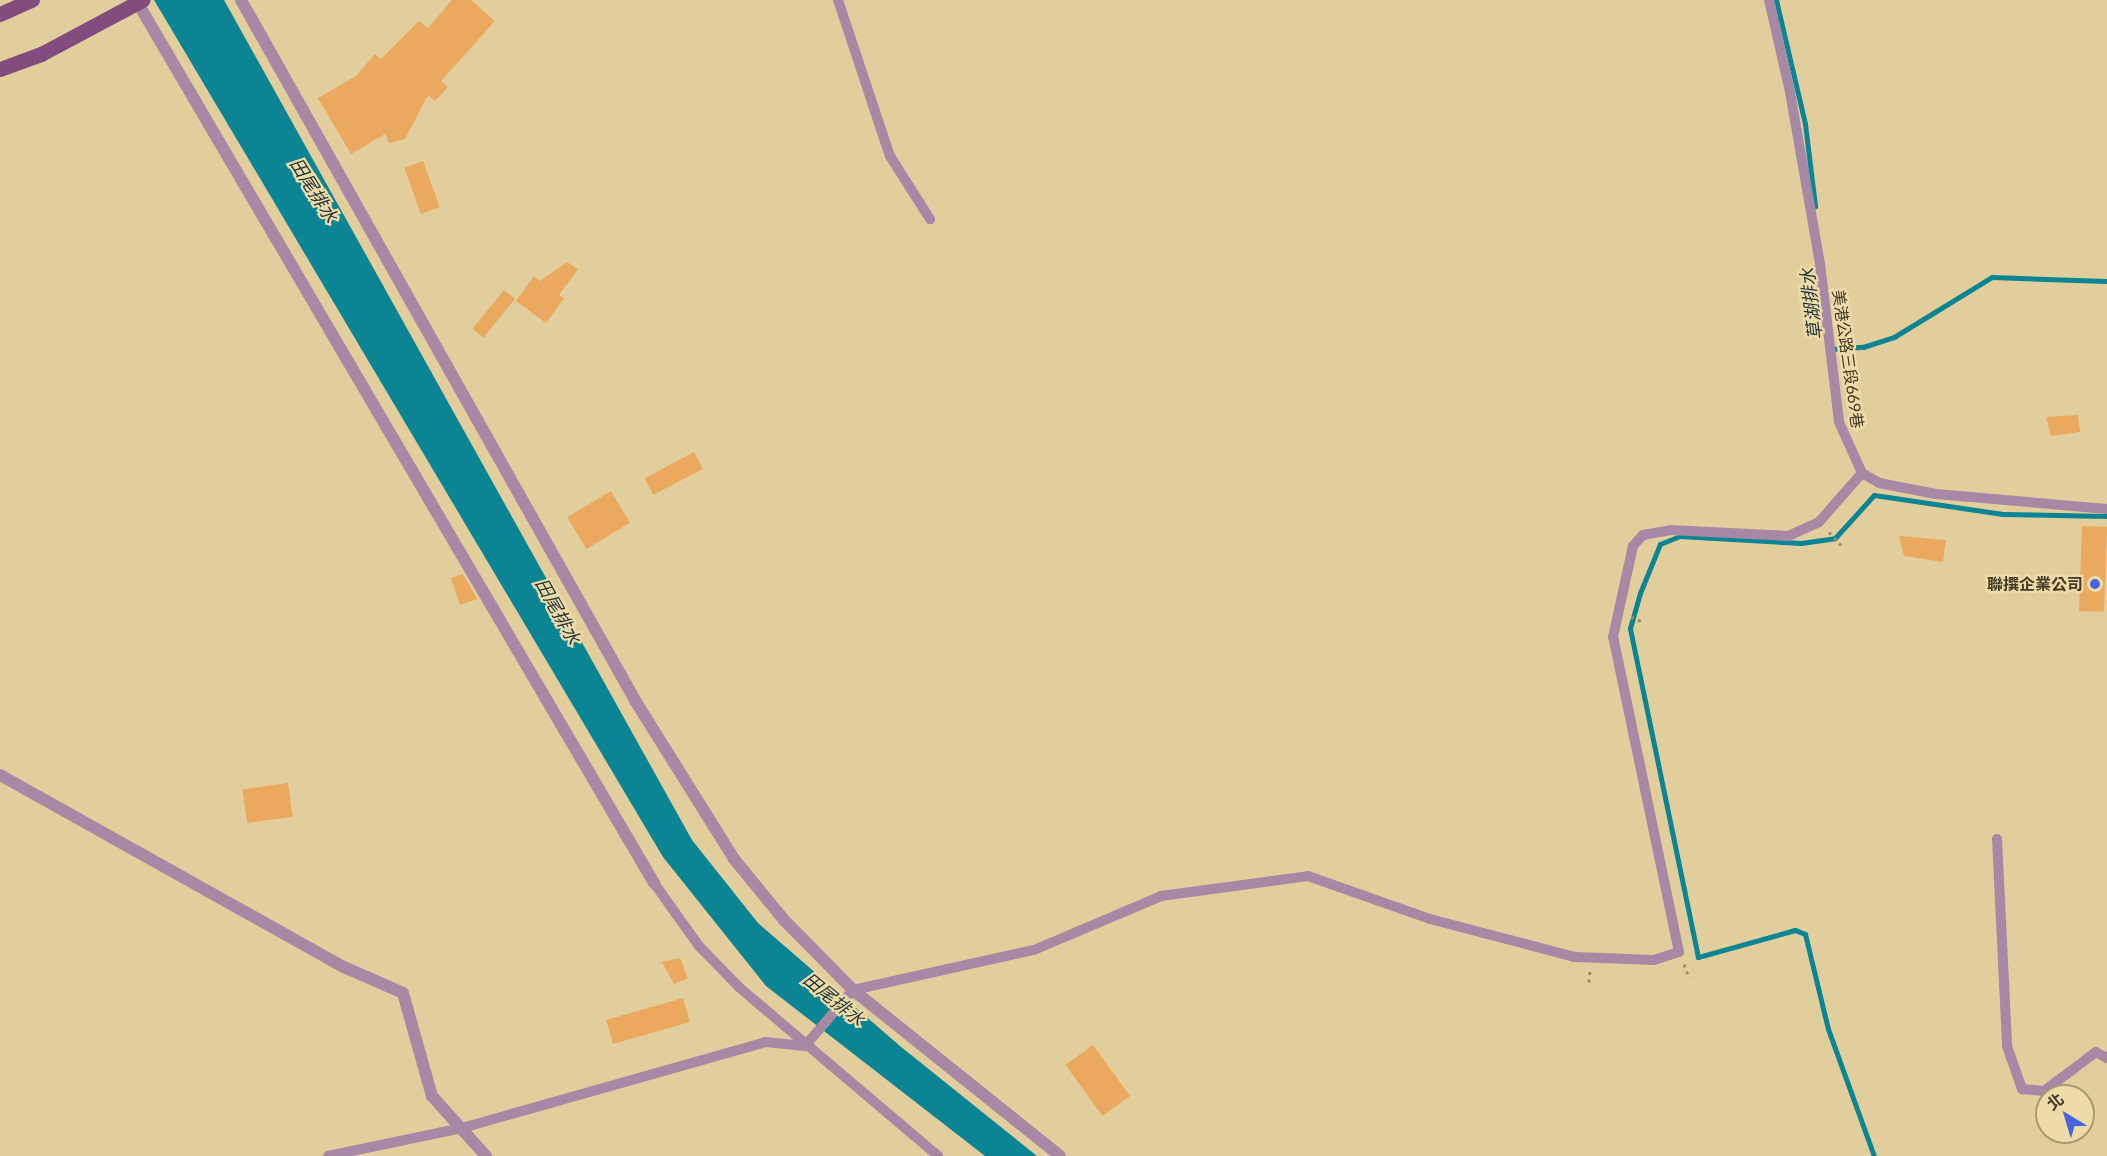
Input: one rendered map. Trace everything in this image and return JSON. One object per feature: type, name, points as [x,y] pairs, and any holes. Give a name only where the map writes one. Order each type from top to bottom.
[{"type":"main road","points":[[0,14],[32,0]]},
{"type":"main road","points":[[0,69],[41,54],[138,1]]},
{"type":"street","points":[[241,0],[636,702],[734,859],[784,921],[853,990],[1059,1156]]},
{"type":"street","points":[[138,1],[654,883]]},
{"type":"street","points":[[0,774],[344,967],[403,993],[432,1096],[486,1156]]},
{"type":"lane","points":[[838,0],[890,156],[930,219]]},
{"type":"lane","name":"美港公路三段669巷","points":[[1769,0],[1791,92],[1820,264],[1839,422],[1862,473]]},
{"type":"lane","points":[[805,1046],[853,990],[1034,950],[1161,896],[1308,876],[1430,919],[1575,957],[1654,960],[1679,952],[1613,637],[1633,546],[1653,532],[1788,536],[1819,522],[1862,473],[1879,483],[1936,494],[2107,509]]},
{"type":"lane","points":[[1997,839],[2007,1046],[2022,1089],[2044,1091],[2096,1052],[2107,1058]]},
{"type":"lane","points":[[654,883],[699,946],[805,1046],[938,1156]]},
{"type":"lane","points":[[328,1156],[462,1128],[765,1041],[805,1046]]},
{"type":"path","points":[[1819,522],[1843,547]]},
{"type":"water","name":"田尾排水","points":[[154,0],[224,0],[692,840],[758,923],[900,1046],[1037,1156],[985,1156],[766,986],[663,857]]},
{"type":"building","points":[[452,0],[471,0],[495,21],[441,81],[448,87],[435,101],[428,95],[405,139],[389,143],[385,134],[351,154],[318,98],[356,76],[375,54],[381,59],[419,21],[428,28]]},
{"type":"building","points":[[423,161],[440,207],[421,214],[404,168]]},
{"type":"building","points":[[567,262],[578,269],[559,295],[564,298],[546,323],[516,301],[534,276],[540,281]]},
{"type":"building","points":[[504,290],[515,299],[483,338],[473,329]]},
{"type":"building","points":[[2078,415],[2080,432],[2051,436],[2046,417]]},
{"type":"building","points":[[694,452],[703,469],[653,495],[645,478]]},
{"type":"building","points":[[611,491],[630,523],[586,549],[567,517]]},
{"type":"building","points":[[2082,526],[2107,527],[2104,612],[2079,611]]},
{"type":"building","points":[[1899,536],[1946,540],[1943,562],[1904,556]]},
{"type":"building","points":[[463,574],[477,599],[460,605],[451,578]]},
{"type":"building","points":[[288,783],[293,817],[247,823],[242,789]]},
{"type":"building","points":[[680,958],[688,978],[674,984],[662,962]]},
{"type":"building","points":[[683,998],[690,1022],[613,1044],[606,1020]]},
{"type":"building","points":[[1093,1045],[1130,1096],[1103,1116],[1065,1065]]},
{"type":"waterway","name":"草湖排水","points":[[1776,0],[1805,124],[1815,206]]},
{"type":"waterway","name":"草湖排水","points":[[1832,349],[1863,347],[1894,337],[1992,277],[2107,281]]},
{"type":"waterway","points":[[1874,1156],[1828,1029],[1805,934],[1795,930],[1698,957],[1630,628],[1640,593],[1660,544],[1680,536],[1801,543],[1835,538],[1874,495],[2003,514],[2107,516]]},
{"type":"place","name":"聯撰企業公司","points":[[2095,584]]}]
